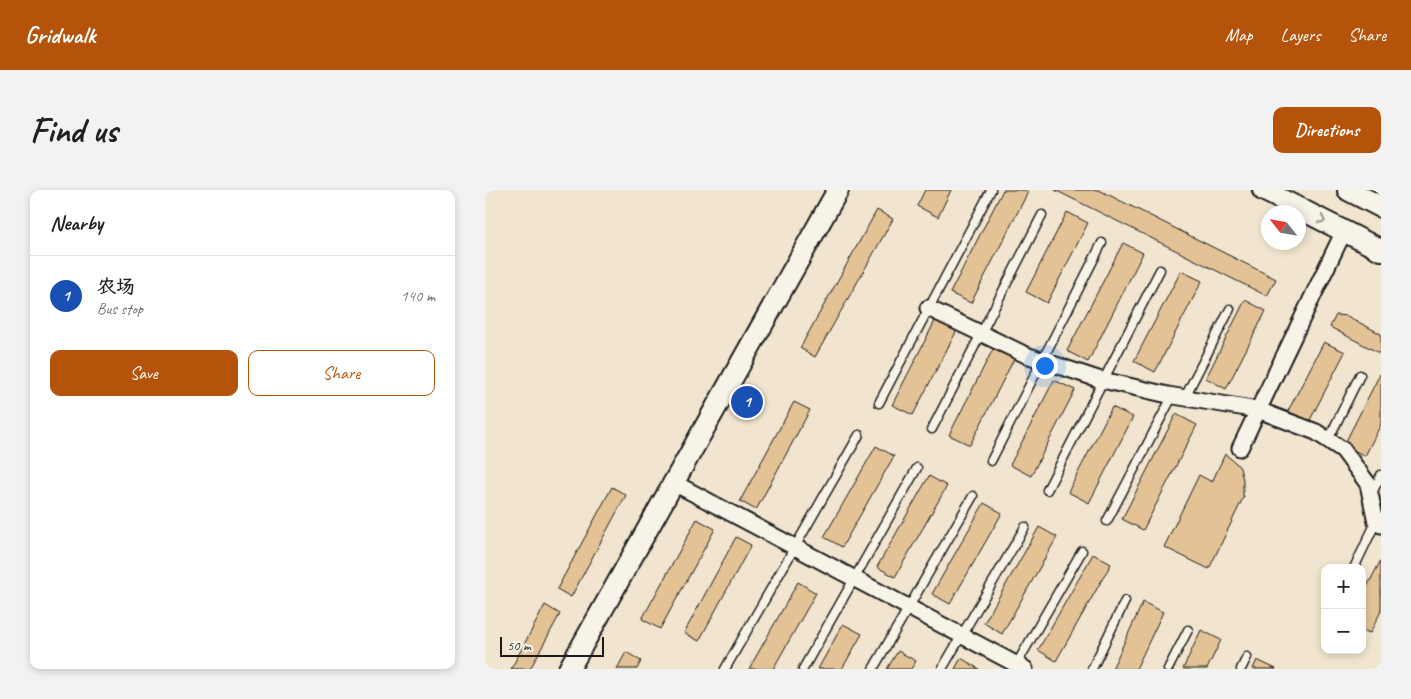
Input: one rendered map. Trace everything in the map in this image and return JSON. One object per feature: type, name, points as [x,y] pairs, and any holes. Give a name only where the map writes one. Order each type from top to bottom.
[{"type":"street","points":[[569,669],[838,190]]},
{"type":"street","points":[[1263,190],[1381,250]]},
{"type":"street","points":[[1348,190],[1381,207]]},
{"type":"street","points":[[1240,448],[1344,232]]},
{"type":"street","points":[[928,308],[1026,356],[1104,380],[1258,410],[1316,432],[1343,450],[1369,484],[1379,523]]},
{"type":"street","points":[[674,483],[1019,667]]},
{"type":"lane","points":[[879,403],[991,190]]},
{"type":"lane","points":[[932,429],[1042,215]]},
{"type":"lane","points":[[991,461],[1102,243]]},
{"type":"lane","points":[[1047,490],[1160,270]]},
{"type":"lane","points":[[1107,522],[1231,309]]},
{"type":"lane","points":[[1328,440],[1360,375]]},
{"type":"lane","points":[[725,669],[859,435]]},
{"type":"lane","points":[[803,669],[917,468]]},
{"type":"lane","points":[[1371,495],[1381,475]]},
{"type":"lane","points":[[873,669],[973,496]]},
{"type":"lane","points":[[1356,564],[1379,523]]},
{"type":"lane","points":[[942,669],[1025,527]]},
{"type":"lane","points":[[1019,667],[1082,551]]},
{"type":"lane","points":[[1092,669],[1125,600]]},
{"type":"lane","points":[[1168,669],[1188,630]]},
{"type":"lane","points":[[1241,669],[1247,658]]},
{"type":"building","points":[[925,190],[951,190],[938,217],[917,206]]},
{"type":"building","points":[[1003,190],[1025,190],[1028,192],[971,303],[950,293]]},
{"type":"building","points":[[1055,190],[1099,190],[1276,279],[1267,296]]},
{"type":"building","points":[[877,210],[893,219],[815,357],[800,348]]},
{"type":"building","points":[[1067,212],[1088,223],[1047,303],[1026,292]]},
{"type":"building","points":[[1123,243],[1143,253],[1088,362],[1067,351]]},
{"type":"building","points":[[1181,271],[1202,281],[1155,372],[1134,361]]},
{"type":"building","points":[[1245,300],[1266,311],[1226,389],[1206,378]]},
{"type":"building","points":[[1336,315],[1347,316],[1381,334],[1381,354],[1330,327]]},
{"type":"building","points":[[936,319],[957,330],[913,415],[892,405]]},
{"type":"building","points":[[1324,342],[1345,352],[1309,422],[1288,411]]},
{"type":"building","points":[[993,349],[1014,359],[970,445],[949,435]]},
{"type":"building","points":[[1381,372],[1381,424],[1365,456],[1344,445]]},
{"type":"building","points":[[1054,380],[1075,390],[1031,476],[1010,465]]},
{"type":"building","points":[[794,402],[810,410],[756,510],[740,501]]},
{"type":"building","points":[[1112,407],[1133,417],[1089,503],[1068,492]]},
{"type":"building","points":[[1176,414],[1197,425],[1143,530],[1122,519]]},
{"type":"building","points":[[876,446],[894,456],[842,547],[824,537]]},
{"type":"building","points":[[1225,454],[1240,468],[1244,496],[1209,569],[1164,547],[1199,475],[1212,482]]},
{"type":"building","points":[[929,476],[947,486],[895,577],[877,567]]},
{"type":"building","points":[[612,487],[626,495],[571,597],[557,589]]},
{"type":"building","points":[[984,503],[1002,513],[950,604],[932,594]]},
{"type":"building","points":[[697,519],[715,529],[660,629],[642,619]]},
{"type":"building","points":[[1039,527],[1057,537],[1002,634],[984,623]]},
{"type":"building","points":[[736,537],[751,545],[699,641],[684,633]]},
{"type":"building","points":[[1093,554],[1111,564],[1056,661],[1038,650]]},
{"type":"building","points":[[1381,560],[1381,611],[1370,633],[1366,632],[1366,588]]},
{"type":"building","points":[[798,582],[816,593],[773,669],[749,669]]},
{"type":"building","points":[[1143,602],[1163,612],[1136,669],[1112,669]]},
{"type":"building","points":[[545,605],[560,614],[530,669],[511,669]]},
{"type":"building","points":[[843,624],[862,634],[842,669],[818,669]]},
{"type":"building","points":[[1201,630],[1221,640],[1207,669],[1183,669]]},
{"type":"building","points":[[898,651],[916,661],[911,669],[887,669]]},
{"type":"building","points":[[626,652],[641,661],[637,669],[617,669]]},
{"type":"building","points":[[961,658],[979,669],[955,669]]},
{"type":"building","points":[[1257,660],[1276,669],[1253,669]]},
{"type":"place","name":"农场","points":[[747,402]]}]
